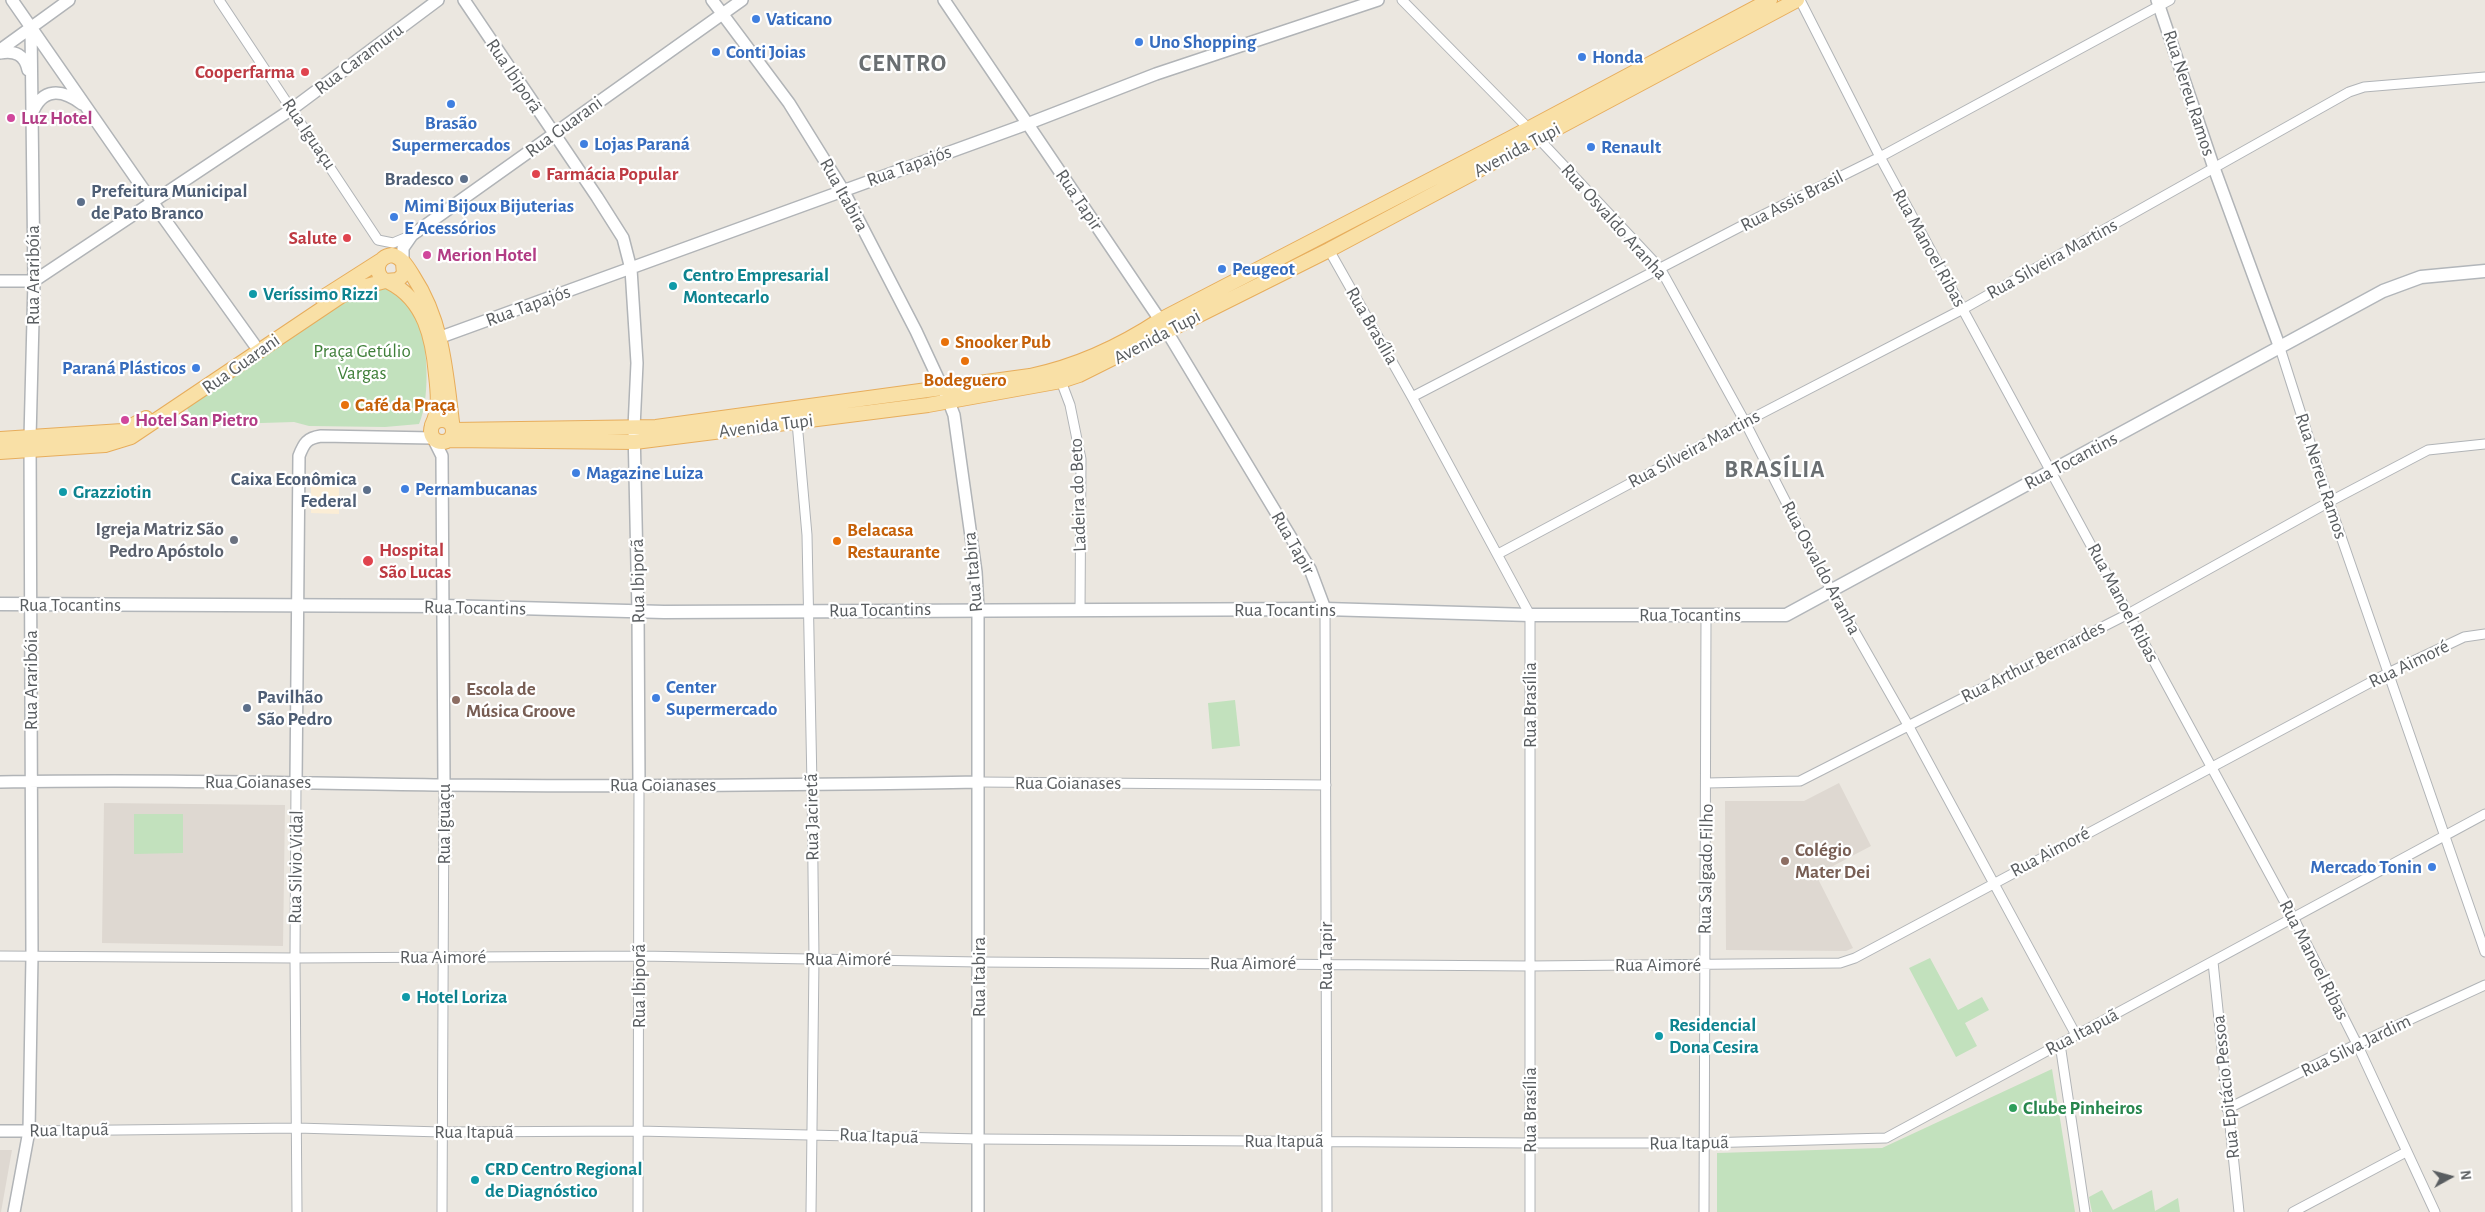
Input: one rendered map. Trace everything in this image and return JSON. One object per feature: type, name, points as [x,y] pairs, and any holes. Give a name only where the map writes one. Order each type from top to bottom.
[{"type":"main road","name":"Avenida Tupi","points":[[634,435],[1061,381],[1105,364],[1164,326],[1527,128],[1770,0]]},
{"type":"main road","name":"Avenida Tupi","points":[[451,435],[634,435],[797,422],[946,396],[1062,369],[1164,326],[1329,250],[1798,0]]},
{"type":"main road","points":[[432,432],[437,415],[438,401],[429,328],[409,296],[378,274],[380,261],[392,255],[403,262],[427,301],[441,337],[451,435]]},
{"type":"main road","name":"Rua Guarani","points":[[4,452],[30,444],[122,431],[143,420],[380,261]]},
{"type":"main road","points":[[387,281],[394,282],[402,277],[404,270],[403,262]]},
{"type":"main road","name":"Rua Tocantins","points":[[0,604],[444,606],[638,612],[978,609],[1080,611],[1325,609],[1530,615],[1786,615],[2400,283],[2421,277],[2485,271]]},
{"type":"main road","name":"Rua Guarani","points":[[30,444],[105,445],[131,437],[341,296],[359,288],[387,281]]},
{"type":"main road","points":[[432,432],[442,420],[450,423],[451,435]]},
{"type":"main road","points":[[432,432],[440,442],[451,435]]},
{"type":"main road","points":[[0,439],[30,444]]},
{"type":"street","points":[[12,0],[91,111],[152,204],[254,344]]},
{"type":"street","points":[[0,52],[69,0]]},
{"type":"street","name":"Rua Iguaçu","points":[[219,0],[378,240]]},
{"type":"street","name":"Rua Caramuru","points":[[34,281],[292,109],[438,0]]},
{"type":"street","name":"Rua Ibiporã","points":[[464,0],[597,196],[623,238],[631,269],[637,363],[634,435],[638,612],[640,956],[638,1212]]},
{"type":"street","name":"Rua Itabira","points":[[712,0],[789,103],[843,190],[916,331],[954,415],[976,572],[978,609],[978,1212]]},
{"type":"street","name":"Rua Guarani","points":[[412,235],[742,0]]},
{"type":"street","name":"Rua Tapir","points":[[944,0],[1164,326],[1310,569],[1325,609],[1327,1212]]},
{"type":"street","name":"Rua Tapajós","points":[[441,337],[1027,124],[1156,74],[1378,0]]},
{"type":"street","name":"Rua Osvaldo Aranha","points":[[1402,0],[1538,138],[1660,268],[1745,422],[1831,590],[1908,725],[2076,1035]]},
{"type":"street","name":"Rua Manoel Ribas","points":[[1798,0],[1880,157],[2294,918],[2357,1044],[2435,1212]]},
{"type":"street","name":"Rua Assis Brasil","points":[[1412,397],[1660,268],[1880,157],[2158,3],[2170,0]]},
{"type":"street","name":"Rua Nereu Ramos","points":[[2158,3],[2214,168],[2280,348],[2329,502],[2446,834],[2485,952]]},
{"type":"street","name":"Rua Araribóia","points":[[14,1212],[30,1131],[32,781],[30,444],[34,281],[31,27]]},
{"type":"street","points":[[0,52],[11,52],[20,55],[25,60],[31,93]]},
{"type":"street","name":"Rua Silveira Martins","points":[[1498,554],[1745,422],[1963,309],[2356,90],[2364,87],[2485,77]]},
{"type":"street","points":[[31,116],[37,103],[45,96],[56,92],[66,93],[91,111]]},
{"type":"street","points":[[380,261],[382,254],[378,240],[393,243],[412,235]]},
{"type":"street","points":[[403,262],[403,248],[412,235]]},
{"type":"street","name":"Rua Brasília","points":[[1329,250],[1412,397],[1530,615],[1530,1212]]},
{"type":"street","points":[[0,280],[34,281]]},
{"type":"street","name":"Ladeira do Beto","points":[[1061,381],[1070,405],[1081,459],[1080,611]]},
{"type":"street","name":"Rua Jaciretã","points":[[797,422],[807,535],[812,785],[814,959],[811,1212]]},
{"type":"street","name":"Rua Iguaçu","points":[[432,432],[442,456],[444,606],[442,1212]]},
{"type":"street","name":"Rua Silvio Vidal","points":[[297,1212],[295,958],[299,456],[304,443],[310,438],[321,436],[432,432]]},
{"type":"street","name":"Rua Arthur Bernardes","points":[[1707,783],[1800,781],[2128,614],[2329,502],[2428,450],[2485,444]]},
{"type":"street","name":"Rua Salgado Filho","points":[[1704,1212],[1707,783],[1706,616]]},
{"type":"street","name":"Rua Aimoré","points":[[0,956],[295,958],[640,956],[979,962],[1326,963],[1530,966],[1840,962],[1855,958],[2388,673],[2464,637],[2485,634]]},
{"type":"street","name":"Rua Goianases","points":[[0,782],[296,782],[444,785],[812,785],[979,782],[1326,784]]},
{"type":"street","name":"Rua Itapuã","points":[[0,1131],[296,1128],[442,1132],[638,1131],[979,1139],[1530,1143],[1703,1143],[1886,1138],[2485,814]]},
{"type":"street","name":"Rua Epitácio Pessoa","points":[[2213,962],[2239,1212]]},
{"type":"street","name":"Rua Silva Jardim","points":[[2227,1109],[2357,1044],[2485,985]]},
{"type":"street","points":[[2060,1044],[2086,1212]]},
{"type":"street","points":[[2293,1212],[2406,1152]]},
{"type":"shaded area","points":[[311,484],[339,484],[339,514],[311,513]]},
{"type":"shaded area","name":"Colégio Mater Dei","points":[[1839,783],[1871,846],[1816,875],[1853,948],[1846,951],[1726,950],[1725,801],[1804,801]]},
{"type":"shaded area","points":[[104,803],[285,805],[283,946],[102,943]]},
{"type":"shaded area","points":[[0,1150],[12,1150],[1,1212],[0,1212]]},
{"type":"green space","name":"Praça Getúlio Vargas","points":[[377,286],[387,289],[405,300],[418,319],[425,348],[427,382],[423,413],[419,424],[385,427],[309,426],[294,422],[197,425],[186,407],[346,297]]},
{"type":"green space","points":[[1235,700],[1240,746],[1212,749],[1208,703]]},
{"type":"green space","points":[[134,814],[183,814],[183,853],[134,854]]},
{"type":"green space","points":[[1930,958],[1958,1010],[1982,997],[1989,1010],[1965,1023],[1977,1046],[1956,1057],[1909,968]]},
{"type":"green space","name":"Clube Pinheiros","points":[[2052,1069],[2075,1212],[1717,1212],[1717,1153],[1882,1148]]},
{"type":"green space","points":[[2102,1190],[2113,1210],[2152,1190],[2155,1211],[2178,1198],[2180,1212],[2092,1212],[2089,1197]]},
{"type":"place","name":"Vaticano","points":[[756,19]]},
{"type":"place","name":"Uno Shopping","points":[[1139,42]]},
{"type":"place","name":"Conti Joias","points":[[716,52]]},
{"type":"place","name":"Honda","points":[[1582,57]]},
{"type":"place","name":"Cooperfarma","points":[[305,72]]},
{"type":"place","name":"Brasão Supermercados","points":[[451,104]]},
{"type":"place","name":"Luz Hotel","points":[[11,118]]},
{"type":"place","name":"Lojas Paraná","points":[[584,144]]},
{"type":"place","name":"Renault","points":[[1591,147]]},
{"type":"place","name":"Farmácia Popular","points":[[536,174]]},
{"type":"place","name":"Bradesco","points":[[464,179]]},
{"type":"place","name":"Prefeitura Municipal de Pato Branco","points":[[81,202]]},
{"type":"place","name":"Mimi Bijoux Bijuterias E Acessórios","points":[[394,217]]},
{"type":"place","name":"Salute","points":[[347,238]]},
{"type":"place","name":"Merion Hotel","points":[[427,255]]},
{"type":"place","name":"Peugeot","points":[[1222,269]]},
{"type":"place","name":"Centro Empresarial Montecarlo","points":[[673,286]]},
{"type":"place","name":"Veríssimo Rizzi","points":[[253,294]]},
{"type":"place","name":"Snooker Pub","points":[[945,342]]},
{"type":"place","name":"Bodeguero","points":[[965,361]]},
{"type":"place","name":"Paraná Plásticos","points":[[196,368]]},
{"type":"place","name":"Café da Praça","points":[[345,405]]},
{"type":"place","name":"Hotel San Pietro","points":[[125,420]]},
{"type":"place","name":"Magazine Luiza","points":[[576,473]]},
{"type":"place","name":"Pernambucanas","points":[[405,489]]},
{"type":"place","name":"Caixa Econômica Federal","points":[[367,490]]},
{"type":"place","name":"Grazziotin","points":[[63,492]]},
{"type":"place","name":"Igreja Matriz São Pedro Apóstolo","points":[[234,540]]},
{"type":"place","name":"Belacasa Restaurante","points":[[837,541]]},
{"type":"place","name":"Hospital São Lucas","points":[[368,561]]},
{"type":"place","name":"Center Supermercado","points":[[656,698]]},
{"type":"place","name":"Escola de Música Groove","points":[[456,700]]},
{"type":"place","name":"Pavilhão São Pedro","points":[[247,708]]},
{"type":"place","name":"Colégio Mater Dei","points":[[1785,861]]},
{"type":"place","name":"Mercado Tonin","points":[[2432,867]]},
{"type":"place","name":"Hotel Loriza","points":[[406,997]]},
{"type":"place","name":"Residencial Dona Cesira","points":[[1659,1036]]},
{"type":"place","name":"Clube Pinheiros","points":[[2013,1108]]},
{"type":"place","name":"CRD Centro Regional de Diagnóstico","points":[[475,1180]]},
{"type":"district","name":"CENTRO","points":[[903,64]]},
{"type":"district","name":"BRASÍLIA","points":[[1775,470]]}]
